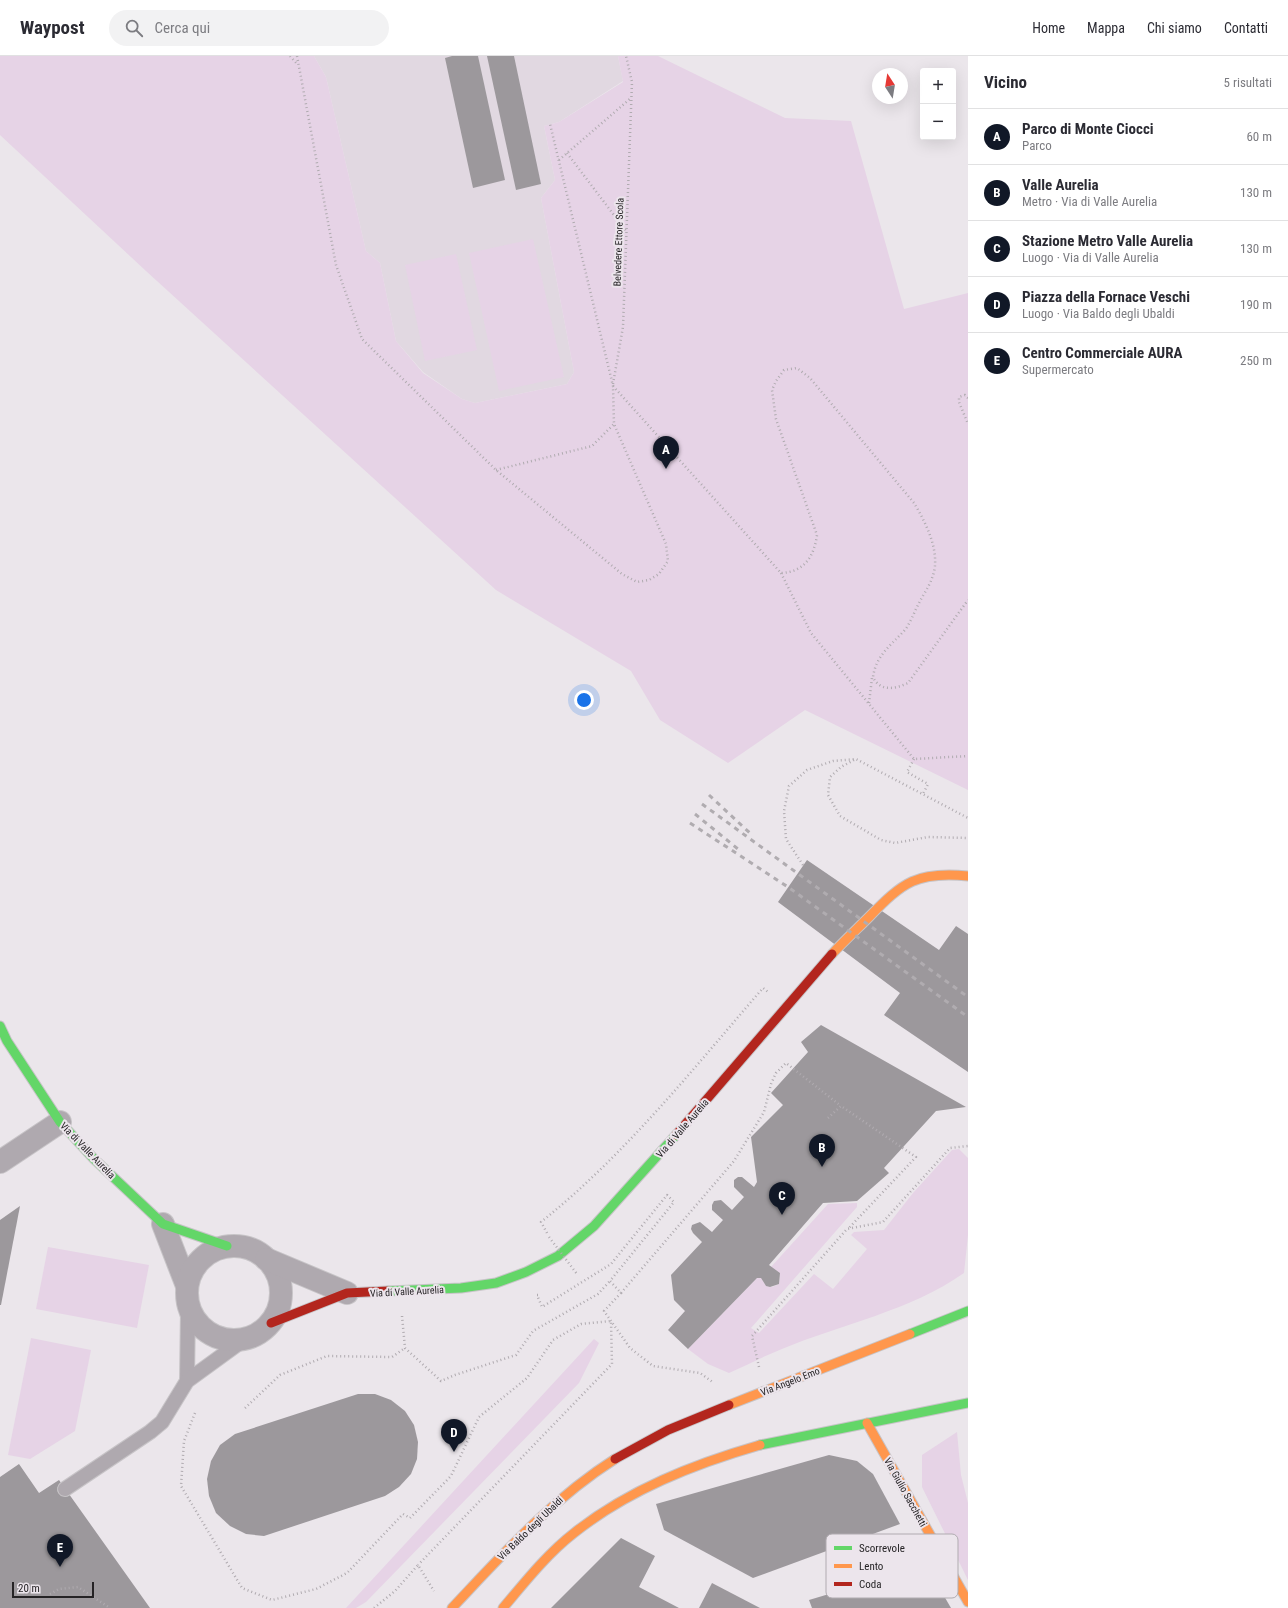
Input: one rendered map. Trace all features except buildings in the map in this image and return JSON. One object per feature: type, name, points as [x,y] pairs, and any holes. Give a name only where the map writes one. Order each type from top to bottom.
[{"type":"street","name":"Via di Valle Aurelia","points":[[271,1323],[347,1293],[429,1290],[496,1283],[526,1272],[558,1256],[594,1226],[640,1177],[835,951],[893,892],[907,883],[924,877],[947,874],[968,876]]},
{"type":"street","name":"Via di Valle Aurelia","points":[[0,1026],[6,1041],[60,1122],[94,1159],[163,1224],[227,1246]]},
{"type":"street","points":[[0,1162],[60,1122]]},
{"type":"street","name":"Via di Valle Aurelia","points":[[163,1224],[187,1286]]},
{"type":"street","name":"Via di Valle Aurelia","points":[[266,1258],[275,1270],[280,1283],[281,1297],[278,1311],[271,1323],[261,1333],[242,1341],[229,1341],[219,1339],[206,1332],[197,1324],[188,1309],[186,1296],[187,1286],[193,1269],[202,1258],[214,1250],[227,1246],[241,1246],[255,1251],[266,1258],[347,1293]]},
{"type":"street","name":"Via Angelo Emo","points":[[616,1457],[683,1422],[968,1311]]},
{"type":"street","points":[[504,1608],[543,1562],[574,1533],[618,1503],[673,1475],[721,1456],[772,1441],[968,1403]]},
{"type":"street","name":"Via Giulio Sacchetti","points":[[867,1423],[930,1534]]},
{"type":"street","name":"Via Baldo degli Ubaldi","points":[[452,1608],[513,1543],[550,1507],[588,1476],[616,1457]]},
{"type":"street","name":"Via Giulio Sacchetti","points":[[958,1584],[968,1602]]},
{"type":"lane","points":[[187,1381],[188,1309]]},
{"type":"lane","points":[[64,1489],[133,1444],[162,1422],[187,1381],[242,1341]]},
{"type":"path","points":[[290,56],[299,67]]},
{"type":"path","points":[[296,56],[336,265],[362,339],[496,470],[622,574],[637,582],[649,580],[659,574],[668,561],[666,544],[614,424],[613,386],[550,124]]},
{"type":"path","name":"Belvedere Ettore Scola","points":[[613,386],[623,327],[632,82],[626,56]]},
{"type":"path","points":[[559,160],[631,97]]},
{"type":"path","points":[[567,153],[626,231]]},
{"type":"path","points":[[781,573],[792,573],[804,565],[815,550],[817,535],[776,419],[772,390],[776,381],[784,370],[797,368],[810,378],[914,503],[923,518],[933,548],[933,578],[904,631],[884,650],[878,659],[873,677],[869,704]]},
{"type":"path","points":[[613,386],[781,573],[812,633],[914,758]]},
{"type":"path","points":[[968,398],[965,395],[959,396],[959,402],[968,424]]},
{"type":"path","points":[[496,470],[592,446],[614,424]]},
{"type":"path","points":[[873,677],[876,684],[883,688],[896,688],[908,683],[968,600]]},
{"type":"path","points":[[914,758],[968,756]]},
{"type":"path","points":[[914,758],[907,772],[928,784],[923,794]]},
{"type":"path","points":[[856,759],[841,767],[830,777],[828,795],[840,816],[881,840],[895,843],[928,837],[968,838]]},
{"type":"path","points":[[803,865],[786,839],[784,811],[789,786],[807,770],[833,761],[856,759],[966,817]]},
{"type":"path","points":[[716,1384],[700,1373],[653,1366],[630,1348],[604,1311],[734,1161],[764,1112],[771,1084],[776,1073],[786,1063],[841,1106],[916,1157],[847,1229],[752,1336],[759,1369],[754,1371]]},
{"type":"path","points":[[828,1118],[841,1106]]},
{"type":"path","points":[[847,1229],[884,1222],[950,1148],[968,1146]]},
{"type":"path","points":[[402,1314],[405,1348],[442,1382],[455,1375],[516,1355],[534,1331],[598,1294],[674,1202],[667,1195],[611,1264],[542,1307]]},
{"type":"path","points":[[541,1222],[549,1237],[577,1274]]},
{"type":"path","points":[[610,1281],[621,1293]]},
{"type":"path","points":[[196,1411],[184,1441],[181,1486],[242,1588],[272,1600],[316,1589],[347,1573],[403,1514],[410,1518],[451,1476],[479,1417],[527,1378],[553,1340],[581,1324],[612,1321]]},
{"type":"path","points":[[374,1608],[395,1591],[418,1565],[612,1364],[612,1321]]},
{"type":"path","points":[[245,1408],[280,1374],[327,1356],[392,1357],[405,1348]]},
{"type":"path","points":[[418,1565],[438,1596]]},
{"type":"path","points":[[50,1594],[58,1589],[78,1588],[110,1608]]},
{"type":"shaded area","points":[[0,56],[314,56],[326,77],[366,251],[380,263],[396,341],[423,373],[462,399],[475,403],[567,384],[574,372],[541,198],[555,180],[544,126],[559,122],[623,82],[618,56],[658,56],[785,118],[851,121],[904,309],[968,293],[968,790],[805,710],[728,763],[660,720],[631,671],[496,590],[146,271],[0,135]]},
{"type":"shaded area","points":[[314,56],[618,56],[623,81],[559,122],[544,126],[555,180],[541,198],[574,372],[567,384],[475,403],[462,399],[423,372],[396,341],[380,263],[366,251],[326,77]]},
{"type":"shaded area","points":[[533,239],[564,377],[499,391],[469,253]]},
{"type":"shaded area","points":[[456,254],[477,350],[425,361],[405,265]]},
{"type":"shaded area","points":[[959,1149],[968,1158],[968,1235],[964,1273],[943,1286],[899,1307],[805,1340],[729,1373],[708,1364],[688,1349],[757,1278],[761,1278],[766,1286],[772,1287],[779,1284],[780,1273],[771,1267],[828,1204],[857,1203],[857,1207],[751,1328],[759,1333],[814,1274],[833,1289],[867,1249],[851,1235],[854,1232],[884,1230],[913,1193],[952,1150]]},
{"type":"shaded area","points":[[48,1247],[149,1265],[137,1328],[36,1309]]},
{"type":"shaded area","points":[[31,1338],[91,1350],[75,1431],[30,1459],[8,1455]]},
{"type":"shaded area","points":[[594,1339],[599,1343],[579,1383],[366,1602],[356,1608],[346,1608]]},
{"type":"shaded area","points":[[957,1432],[961,1475],[968,1503],[968,1580],[958,1560],[958,1534],[945,1534],[922,1487],[922,1455]]},
{"type":"railway","points":[[709,795],[752,835]]},
{"type":"railway","points":[[702,804],[968,997]]},
{"type":"railway","points":[[695,814],[738,849]]},
{"type":"railway","points":[[690,823],[788,887],[968,1017]]},
{"type":"traffic: fast","points":[[0,1026],[7,1041],[60,1122],[94,1159],[163,1224],[227,1246]]},
{"type":"traffic: fast","points":[[388,1291],[461,1288],[496,1283],[526,1272],[558,1256],[594,1226],[676,1135]]},
{"type":"traffic: fast","points":[[910,1334],[968,1311]]},
{"type":"traffic: fast","points":[[760,1445],[968,1403]]},
{"type":"traffic: slow","points":[[832,954],[881,905],[902,887],[923,878],[936,875],[968,876]]},
{"type":"traffic: slow","points":[[729,1405],[910,1334]]},
{"type":"traffic: slow","points":[[867,1423],[930,1534]]},
{"type":"traffic: slow","points":[[503,1608],[564,1541],[617,1504],[639,1491],[686,1470],[735,1452],[760,1445]]},
{"type":"traffic: slow","points":[[452,1608],[509,1548],[549,1509],[615,1459]]},
{"type":"traffic: slow","points":[[958,1584],[968,1602]]},
{"type":"traffic: jam","points":[[676,1135],[832,954]]},
{"type":"traffic: jam","points":[[271,1323],[347,1293],[388,1291]]},
{"type":"traffic: jam","points":[[615,1459],[668,1430],[729,1405]]},
{"type":"place","name":"Parco di Monte Ciocci","points":[[666,469]]},
{"type":"place","name":"Valle Aurelia","points":[[822,1167]]},
{"type":"place","name":"Stazione Metro Valle Aurelia","points":[[782,1215]]},
{"type":"place","name":"Piazza della Fornace Veschi","points":[[454,1452]]},
{"type":"place","name":"Centro Commerciale AURA","points":[[60,1567]]}]
